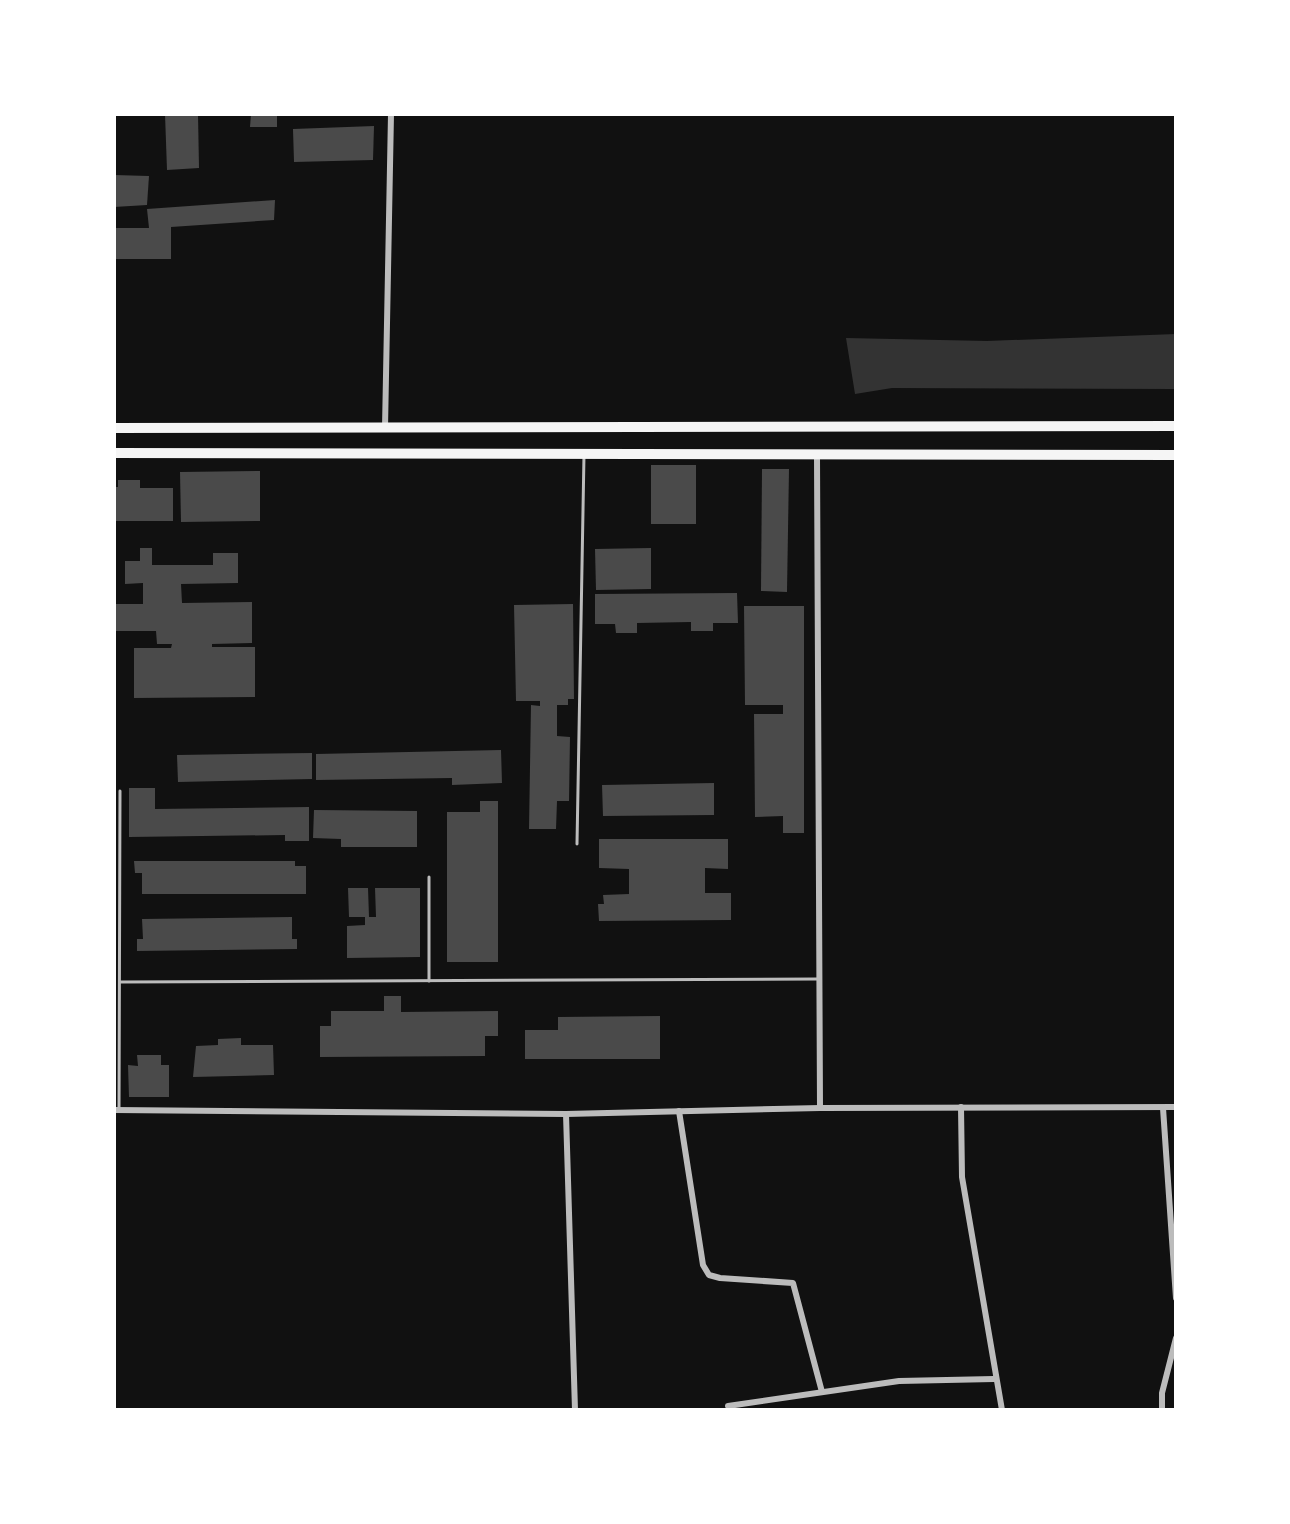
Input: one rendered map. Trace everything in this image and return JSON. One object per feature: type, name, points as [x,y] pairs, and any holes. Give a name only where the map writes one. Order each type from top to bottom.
[{"type":"main road","points":[[114,428],[1176,426]]},
{"type":"main road","points":[[114,453],[1176,455]]},
{"type":"street","points":[[385,428],[391,114]]},
{"type":"street","points":[[817,456],[817,979],[820,1108]]},
{"type":"street","points":[[961,1107],[962,1177],[994,1379],[1002,1410]]},
{"type":"street","points":[[117,1109],[566,1114],[820,1108],[1176,1107]]},
{"type":"street","points":[[1163,1108],[1176,1298]]},
{"type":"street","points":[[679,1111],[703,1265],[709,1275],[720,1278],[793,1283],[822,1392]]},
{"type":"street","points":[[566,1114],[575,1410]]},
{"type":"street","points":[[1162,1410],[1162,1393],[1176,1338]]},
{"type":"street","points":[[728,1406],[899,1381],[994,1379]]},
{"type":"lane","points":[[577,844],[584,455]]},
{"type":"lane","points":[[114,790],[120,791],[117,1109]]},
{"type":"lane","points":[[429,877],[429,981]]},
{"type":"lane","points":[[120,982],[817,979]]},
{"type":"shaded area","points":[[1176,334],[1176,389],[892,388],[855,394],[846,338],[987,341]]},
{"type":"building","points":[[165,114],[198,114],[199,168],[167,170]]},
{"type":"building","points":[[251,114],[277,114],[277,127],[250,127]]},
{"type":"building","points":[[374,126],[373,160],[294,162],[293,129]]},
{"type":"building","points":[[114,175],[149,176],[147,205],[114,207]]},
{"type":"building","points":[[275,200],[274,220],[171,227],[171,259],[114,259],[114,228],[149,228],[147,209]]},
{"type":"building","points":[[651,465],[696,465],[696,524],[651,524]]},
{"type":"building","points":[[762,469],[789,469],[787,592],[761,591]]},
{"type":"building","points":[[260,471],[260,521],[181,522],[180,472]]},
{"type":"building","points":[[118,480],[140,480],[140,488],[173,488],[173,521],[114,521],[114,487],[118,487]]},
{"type":"building","points":[[140,548],[152,548],[152,565],[213,565],[213,553],[238,553],[238,583],[181,584],[182,603],[252,602],[252,643],[212,644],[212,647],[255,647],[255,697],[134,698],[134,648],[171,648],[172,644],[157,644],[156,631],[114,631],[114,604],[143,604],[143,583],[125,584],[125,561],[140,561]]},
{"type":"building","points":[[651,548],[651,589],[596,590],[595,549]]},
{"type":"building","points":[[737,593],[738,623],[713,623],[713,631],[691,631],[691,622],[637,623],[637,633],[616,633],[615,624],[595,624],[595,594]]},
{"type":"building","points":[[573,604],[574,699],[568,699],[568,705],[557,705],[557,736],[570,737],[569,801],[557,801],[556,829],[529,829],[531,705],[540,706],[540,701],[516,701],[514,605]]},
{"type":"building","points":[[744,606],[804,606],[804,833],[783,833],[783,816],[755,817],[754,714],[783,714],[783,705],[745,705]]},
{"type":"building","points":[[501,750],[502,783],[452,785],[452,778],[316,780],[316,754]]},
{"type":"building","points":[[312,753],[312,779],[178,782],[177,755]]},
{"type":"building","points":[[714,783],[714,815],[603,816],[602,785]]},
{"type":"building","points":[[129,788],[155,788],[155,809],[309,807],[309,841],[285,841],[285,835],[129,837]]},
{"type":"building","points":[[480,801],[498,801],[498,962],[447,962],[447,812],[480,812]]},
{"type":"building","points":[[314,810],[417,811],[417,847],[341,847],[341,839],[313,838]]},
{"type":"building","points":[[599,839],[728,839],[728,869],[705,868],[705,893],[731,893],[731,920],[599,921],[598,904],[604,904],[603,895],[629,894],[629,869],[599,868]]},
{"type":"building","points":[[134,861],[295,861],[295,866],[306,866],[306,894],[142,894],[142,873],[135,873]]},
{"type":"building","points":[[348,888],[368,888],[369,917],[376,917],[375,888],[420,888],[420,957],[347,958],[347,926],[365,925],[365,917],[349,917]]},
{"type":"building","points":[[292,917],[292,939],[297,939],[297,949],[137,951],[137,939],[143,939],[142,919]]},
{"type":"building","points":[[384,996],[401,996],[401,1012],[498,1011],[498,1036],[485,1036],[485,1056],[320,1057],[320,1026],[331,1026],[331,1011],[384,1011]]},
{"type":"building","points":[[660,1016],[660,1059],[525,1059],[525,1030],[558,1030],[558,1017]]},
{"type":"building","points":[[241,1038],[241,1045],[273,1045],[274,1075],[193,1077],[196,1046],[218,1045],[218,1039]]},
{"type":"building","points":[[137,1055],[161,1055],[161,1065],[169,1065],[169,1097],[129,1097],[128,1065],[138,1066]]}]
